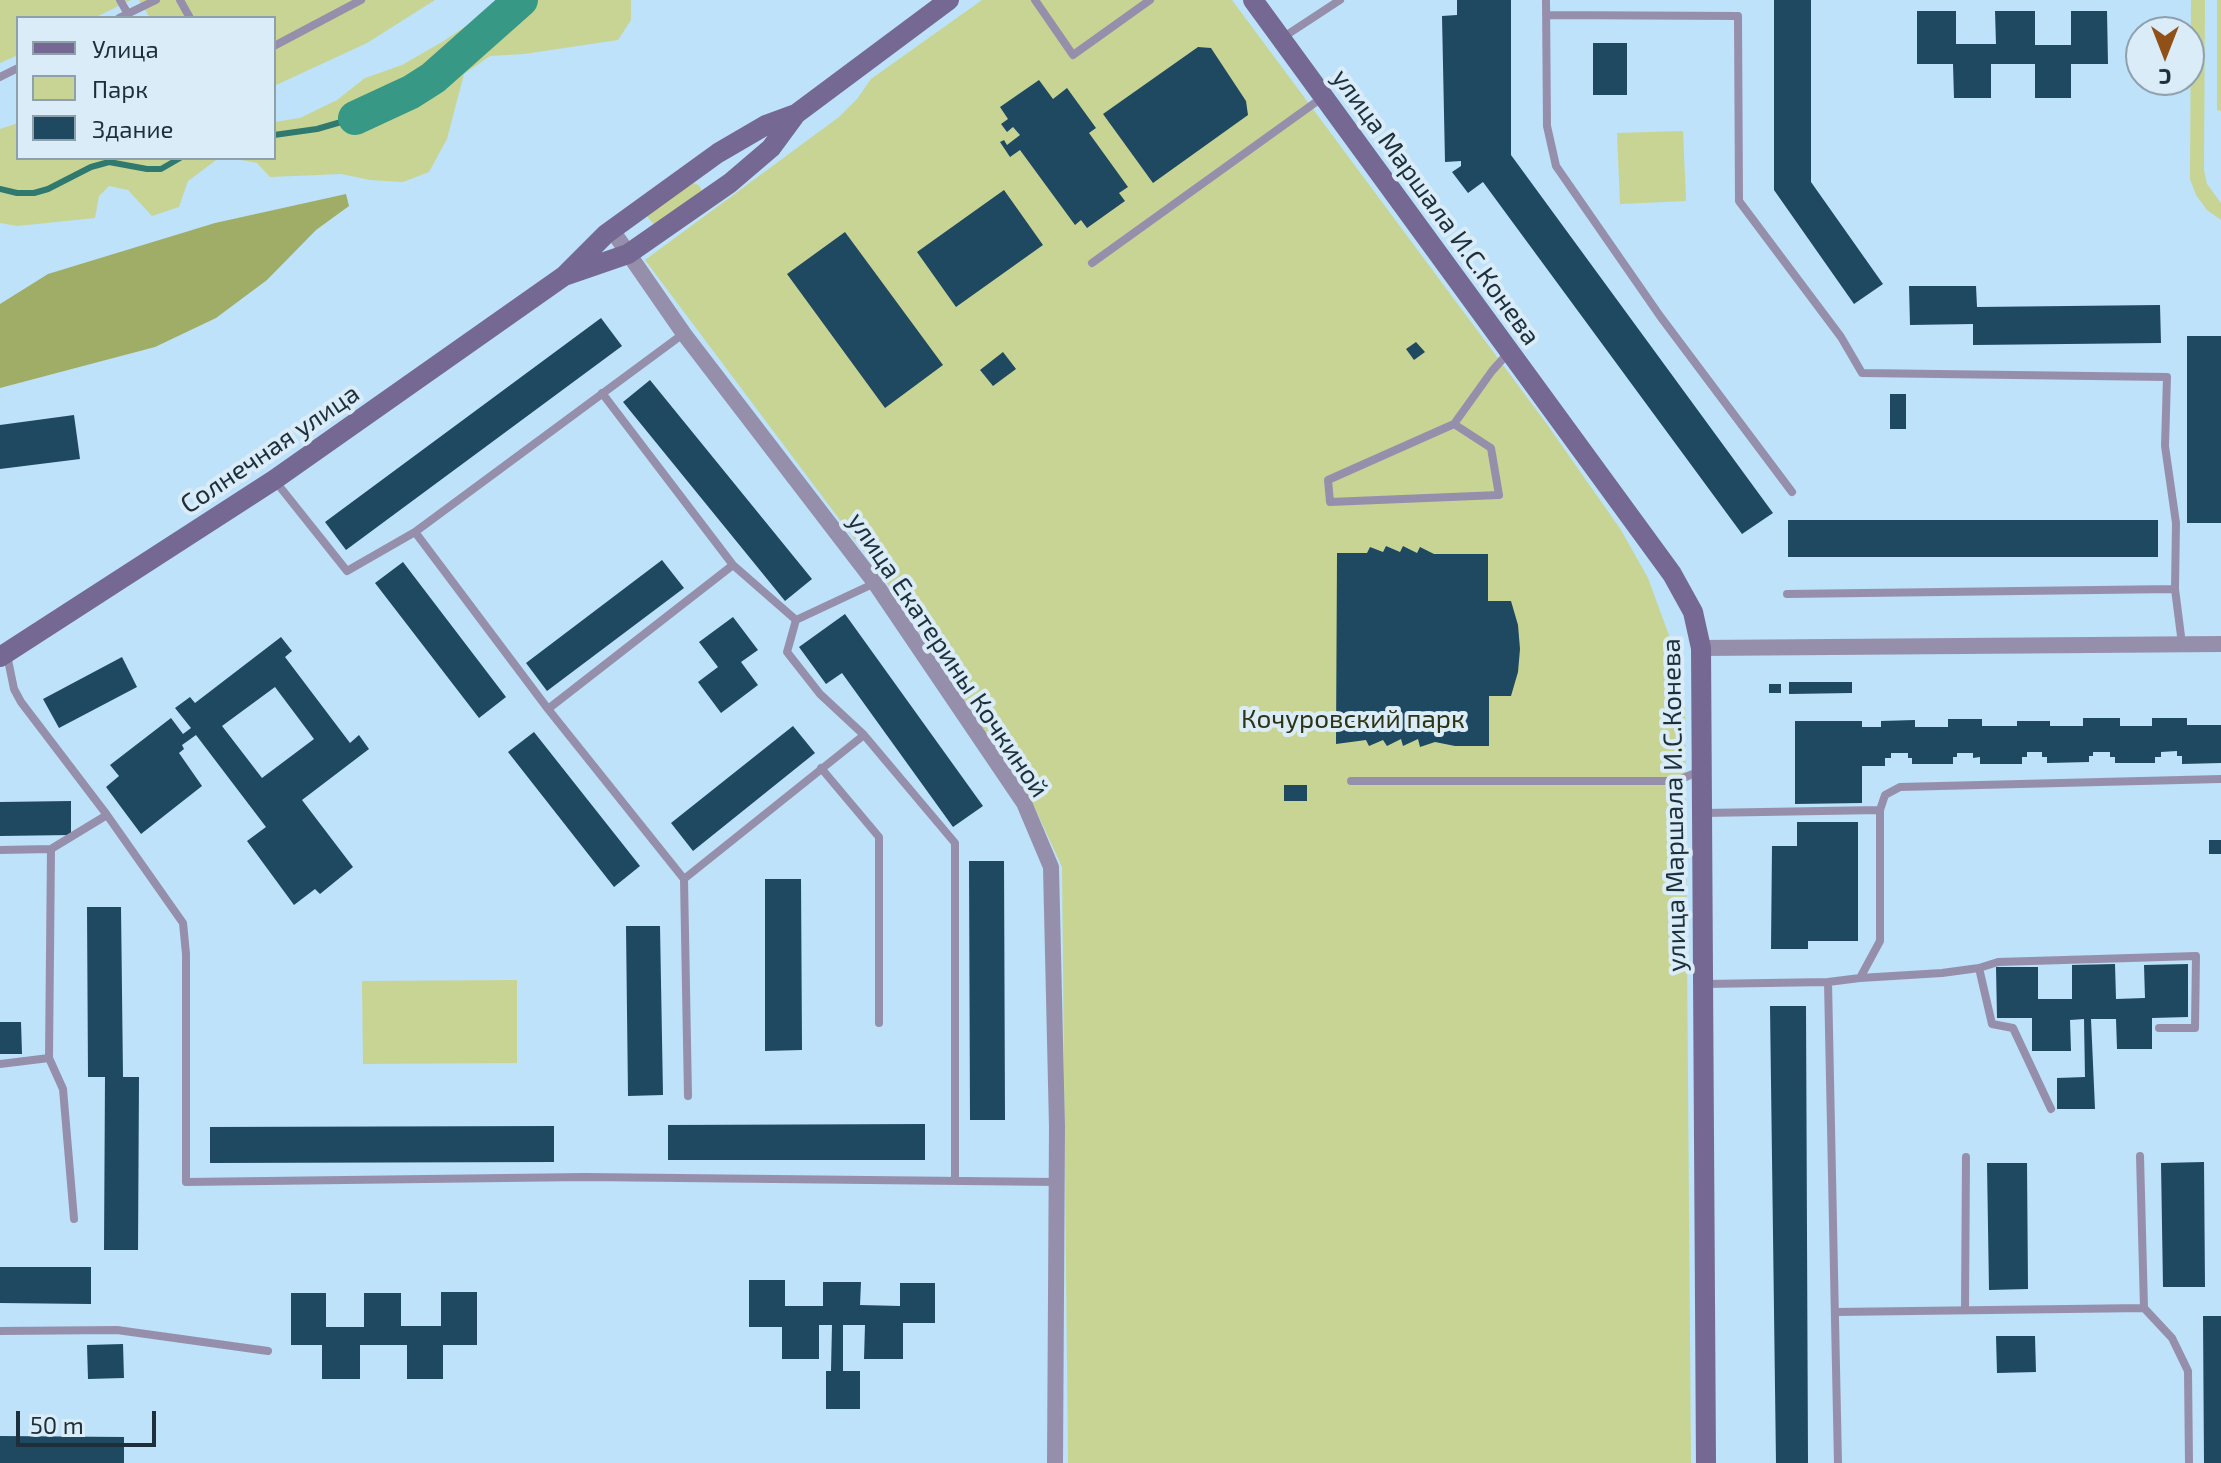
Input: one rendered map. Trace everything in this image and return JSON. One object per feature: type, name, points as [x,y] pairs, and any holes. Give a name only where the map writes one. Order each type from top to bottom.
[{"type":"main road","name":"Солнечная улица","points":[[4,656],[274,480],[564,276],[612,230],[747,135],[796,114],[949,0]]},
{"type":"main road","name":"улица Маршала И.С.Конева","points":[[1253,0],[1672,574],[1693,612],[1701,648],[1703,770],[1706,1463]]},
{"type":"main road","name":"Солнечная улица","points":[[564,276],[628,254],[730,183],[758,160],[796,114]]},
{"type":"street","name":"улица Екатерины Кочкиной","points":[[612,230],[684,334],[875,583],[1024,803],[1051,867],[1057,1182],[1055,1463]]},
{"type":"street","points":[[1701,648],[2221,644]]},
{"type":"lane","points":[[120,0],[123,16],[156,0]]},
{"type":"lane","points":[[276,45],[361,0]]},
{"type":"lane","points":[[1035,0],[1073,55],[1150,0]]},
{"type":"lane","points":[[1282,38],[1340,0]]},
{"type":"lane","points":[[1546,0],[1547,126],[1556,166],[1660,316],[1792,492]]},
{"type":"lane","points":[[1547,15],[1738,16],[1739,201],[1841,337],[1862,373],[2167,377],[2165,446],[2176,523],[2175,589],[2182,644]]},
{"type":"lane","points":[[1092,263],[1324,97]]},
{"type":"lane","points":[[274,480],[347,571],[415,532],[684,334]]},
{"type":"lane","points":[[1454,424],[1491,448],[1499,495],[1330,502],[1328,480],[1454,424],[1492,371],[1510,352]]},
{"type":"lane","points":[[602,393],[733,565],[796,620]]},
{"type":"lane","points":[[415,532],[548,709],[684,879],[688,1096]]},
{"type":"lane","points":[[548,709],[733,565]]},
{"type":"lane","points":[[875,583],[796,620],[787,652],[820,694],[864,735],[955,843],[955,1179]]},
{"type":"lane","points":[[1787,594],[2175,589]]},
{"type":"lane","points":[[4,656],[21,702],[107,815],[183,923],[186,954],[186,1182],[585,1177],[1057,1182]]},
{"type":"lane","points":[[684,879],[864,735]]},
{"type":"lane","points":[[821,768],[879,837],[879,1023]]},
{"type":"lane","points":[[1351,781],[1676,781],[1703,770]]},
{"type":"lane","points":[[1860,978],[1880,941],[1880,810],[1885,795],[1900,787],[2221,779]]},
{"type":"lane","points":[[1703,813],[1880,810]]},
{"type":"lane","points":[[0,850],[51,849],[107,815]]},
{"type":"lane","points":[[51,849],[49,1058],[63,1089],[74,1219]]},
{"type":"lane","points":[[1704,984],[1828,982],[1942,973],[1998,962],[2049,959],[2196,956],[2195,1028],[2159,1028]]},
{"type":"lane","points":[[1979,968],[1992,1024],[2013,1028],[2051,1109]]},
{"type":"lane","points":[[1828,982],[1838,1463]]},
{"type":"lane","points":[[0,1064],[49,1058]]},
{"type":"lane","points":[[2140,1156],[2144,1308],[2172,1338],[2188,1371],[2189,1463]]},
{"type":"lane","points":[[1965,1310],[1966,1157]]},
{"type":"lane","points":[[1836,1312],[2144,1308]]},
{"type":"lane","points":[[0,1331],[117,1330],[268,1351]]},
{"type":"green space","points":[[0,0],[131,0],[98,16],[16,16],[16,56],[0,63]]},
{"type":"green space","points":[[139,0],[435,0],[367,43],[276,85],[276,16],[149,16]]},
{"type":"green space","points":[[501,0],[631,0],[631,20],[618,40],[490,56],[464,74],[447,139],[429,172],[403,182],[341,174],[270,177],[257,163],[241,160],[276,160],[276,122],[300,118],[337,100],[365,78],[402,65]]},
{"type":"green space","name":"Кочуровский парк","points":[[982,0],[1232,0],[1546,423],[1621,530],[1648,578],[1670,638],[1685,703],[1691,1463],[1068,1463],[1062,867],[1034,806],[885,580],[645,260],[839,117],[871,79]]},
{"type":"green space","points":[[2191,0],[2205,0],[2205,16],[2191,16]]},
{"type":"green space","points":[[2217,0],[2221,0],[2221,111],[2217,110]]},
{"type":"green space","points":[[2190,96],[2204,96],[2204,170],[2207,184],[2221,203],[2221,220],[2207,210],[2196,195],[2190,179]]},
{"type":"green space","points":[[16,124],[16,160],[216,160],[188,181],[179,207],[152,216],[128,190],[109,186],[99,196],[95,218],[17,226],[0,223],[0,129]]},
{"type":"green space","points":[[1683,131],[1686,201],[1620,204],[1617,133]]},
{"type":"green space","points":[[693,183],[699,185],[702,191],[656,227],[646,215]]},
{"type":"green space","points":[[346,194],[349,206],[316,230],[267,280],[216,318],[155,347],[0,388],[0,304],[48,274],[215,223]]},
{"type":"green space","points":[[517,980],[517,1063],[363,1064],[362,981]]},
{"type":"building","points":[[1457,0],[1511,0],[1511,155],[1773,513],[1742,534],[1483,182],[1468,193],[1452,172],[1461,166],[1461,161],[1445,162],[1442,16],[1457,15]]},
{"type":"building","points":[[1774,0],[1811,0],[1811,182],[1883,284],[1854,304],[1774,190]]},
{"type":"building","points":[[1917,11],[1956,11],[1956,44],[1996,44],[1995,11],[2035,11],[2035,45],[2071,45],[2071,11],[2107,11],[2108,64],[2071,64],[2071,98],[2035,98],[2035,64],[1991,64],[1991,98],[1954,98],[1953,64],[1917,64]]},
{"type":"building","points":[[1593,43],[1627,43],[1627,95],[1593,95]]},
{"type":"building","points":[[1198,47],[1211,48],[1246,101],[1248,115],[1153,183],[1103,114]]},
{"type":"building","points":[[1039,80],[1053,99],[1067,88],[1096,128],[1089,133],[1128,187],[1119,193],[1125,201],[1087,228],[1081,220],[1075,225],[1020,150],[1010,157],[1000,142],[1004,140],[1007,145],[1020,135],[1013,127],[1007,132],[1001,124],[1008,119],[1000,107]]},
{"type":"building","points":[[1004,190],[1043,245],[956,307],[917,252]]},
{"type":"building","points":[[845,232],[943,365],[885,408],[787,274]]},
{"type":"building","points":[[1909,286],[1976,286],[1977,307],[2160,305],[2161,343],[1973,345],[1973,324],[1910,325]]},
{"type":"building","points":[[601,318],[622,346],[346,550],[325,522]]},
{"type":"building","points":[[2187,336],[2221,336],[2221,523],[2187,523]]},
{"type":"building","points":[[1416,342],[1425,352],[1414,360],[1406,349]]},
{"type":"building","points":[[1003,352],[1016,369],[993,386],[980,370]]},
{"type":"building","points":[[650,380],[812,579],[785,601],[623,402]]},
{"type":"building","points":[[1890,394],[1906,394],[1906,429],[1890,429]]},
{"type":"building","points":[[74,415],[80,459],[0,469],[0,425]]},
{"type":"building","points":[[1788,520],[2158,520],[2158,557],[1788,557]]},
{"type":"building","points":[[1386,546],[1400,552],[1403,546],[1417,553],[1420,547],[1434,554],[1488,554],[1488,601],[1511,601],[1518,625],[1520,649],[1511,696],[1489,696],[1489,746],[1455,746],[1435,742],[1420,747],[1418,739],[1403,746],[1401,739],[1387,746],[1383,740],[1369,746],[1366,740],[1336,744],[1337,553],[1367,553],[1370,547],[1383,552]]},
{"type":"building","points":[[662,560],[684,588],[547,691],[526,663]]},
{"type":"building","points":[[403,562],[506,697],[479,718],[375,583]]},
{"type":"building","points":[[845,614],[983,806],[953,827],[842,673],[826,684],[799,647]]},
{"type":"building","points":[[733,617],[758,650],[741,662],[758,685],[721,713],[698,682],[718,667],[699,642]]},
{"type":"building","points":[[281,637],[292,651],[285,657],[350,743],[359,735],[369,749],[302,800],[353,867],[320,894],[315,889],[294,905],[247,841],[266,827],[196,735],[182,745],[184,749],[179,753],[202,786],[141,834],[106,787],[119,776],[110,765],[171,718],[183,734],[191,728],[175,708],[190,697],[195,703]],"holes":[[[275,687],[314,739],[262,778],[222,726]]]},
{"type":"building","points":[[122,657],[137,687],[59,728],[43,699]]},
{"type":"building","points":[[1789,682],[1852,682],[1852,693],[1789,694]]},
{"type":"building","points":[[1769,684],[1781,684],[1781,693],[1769,693]]},
{"type":"building","points":[[2083,718],[2120,718],[2120,726],[2152,726],[2152,718],[2187,718],[2187,725],[2221,725],[2221,763],[2182,764],[2182,756],[2177,756],[2177,751],[2161,752],[2161,757],[2155,757],[2155,763],[2115,763],[2115,757],[2110,757],[2110,752],[2093,752],[2089,762],[2047,763],[2047,757],[2042,757],[2042,752],[2027,752],[2027,757],[2022,757],[2022,764],[1980,764],[1980,757],[1973,758],[1973,753],[1957,753],[1953,764],[1912,764],[1908,753],[1891,753],[1891,758],[1885,758],[1885,766],[1862,766],[1862,803],[1795,804],[1795,721],[1862,721],[1862,727],[1881,727],[1881,721],[1915,720],[1915,727],[1948,727],[1948,719],[1982,719],[1982,726],[2017,726],[2017,721],[2050,721],[2050,726],[2083,726]]},
{"type":"building","points":[[793,726],[815,753],[693,851],[671,823]]},
{"type":"building","points":[[534,732],[640,866],[614,887],[508,752]]},
{"type":"building","points":[[1284,785],[1307,785],[1307,801],[1284,801]]},
{"type":"building","points":[[71,801],[71,835],[0,836],[0,802]]},
{"type":"building","points":[[1797,822],[1858,822],[1858,941],[1808,941],[1808,949],[1771,949],[1772,846],[1797,846]]},
{"type":"building","points":[[2209,840],[2221,840],[2221,854],[2209,854]]},
{"type":"building","points":[[969,861],[1004,861],[1005,1120],[970,1120]]},
{"type":"building","points":[[765,879],[801,879],[802,1050],[765,1051]]},
{"type":"building","points":[[87,907],[121,907],[123,1077],[139,1077],[138,1250],[104,1250],[105,1077],[88,1077]]},
{"type":"building","points":[[626,926],[660,926],[663,1095],[628,1096]]},
{"type":"building","points":[[2115,964],[2116,999],[2145,998],[2144,965],[2188,964],[2188,1017],[2152,1018],[2152,1049],[2117,1049],[2116,1019],[2091,1019],[2095,1109],[2057,1109],[2057,1078],[2085,1077],[2084,1019],[2070,1020],[2071,1051],[2032,1051],[2032,1018],[1997,1018],[1996,967],[2038,967],[2038,999],[2072,999],[2072,965]]},
{"type":"building","points":[[1770,1006],[1806,1006],[1808,1463],[1776,1463]]},
{"type":"building","points":[[0,1022],[21,1022],[22,1054],[0,1054]]},
{"type":"building","points":[[925,1124],[925,1160],[668,1160],[668,1125]]},
{"type":"building","points":[[554,1126],[554,1162],[210,1163],[210,1127]]},
{"type":"building","points":[[2204,1162],[2205,1287],[2163,1287],[2161,1163]]},
{"type":"building","points":[[1987,1163],[2027,1163],[2028,1289],[1989,1290]]},
{"type":"building","points":[[0,1267],[91,1267],[91,1304],[0,1303]]},
{"type":"building","points":[[749,1280],[785,1280],[785,1306],[823,1306],[823,1282],[861,1282],[860,1305],[900,1306],[900,1283],[935,1283],[935,1323],[903,1323],[903,1359],[864,1359],[865,1325],[843,1325],[843,1371],[860,1371],[860,1409],[826,1409],[826,1371],[831,1371],[832,1325],[819,1325],[819,1359],[782,1359],[782,1327],[749,1327]]},
{"type":"building","points":[[441,1292],[477,1292],[477,1345],[443,1345],[443,1379],[407,1379],[407,1345],[360,1345],[360,1379],[322,1379],[322,1345],[291,1345],[291,1293],[326,1293],[326,1327],[364,1327],[364,1293],[401,1293],[401,1326],[441,1326]]},
{"type":"building","points":[[2203,1316],[2221,1316],[2221,1463],[2204,1463]]},
{"type":"building","points":[[1996,1336],[2035,1336],[2036,1372],[1997,1373]]},
{"type":"building","points":[[123,1344],[124,1378],[88,1379],[87,1345]]},
{"type":"building","points":[[0,1436],[124,1437],[124,1463],[0,1463]]},
{"type":"waterway","points":[[355,118],[411,92],[433,78],[521,0]]},
{"type":"waterway","points":[[276,135],[317,129],[355,118]]},
{"type":"waterway","points":[[0,189],[34,193],[109,162],[161,169],[177,160]]}]
